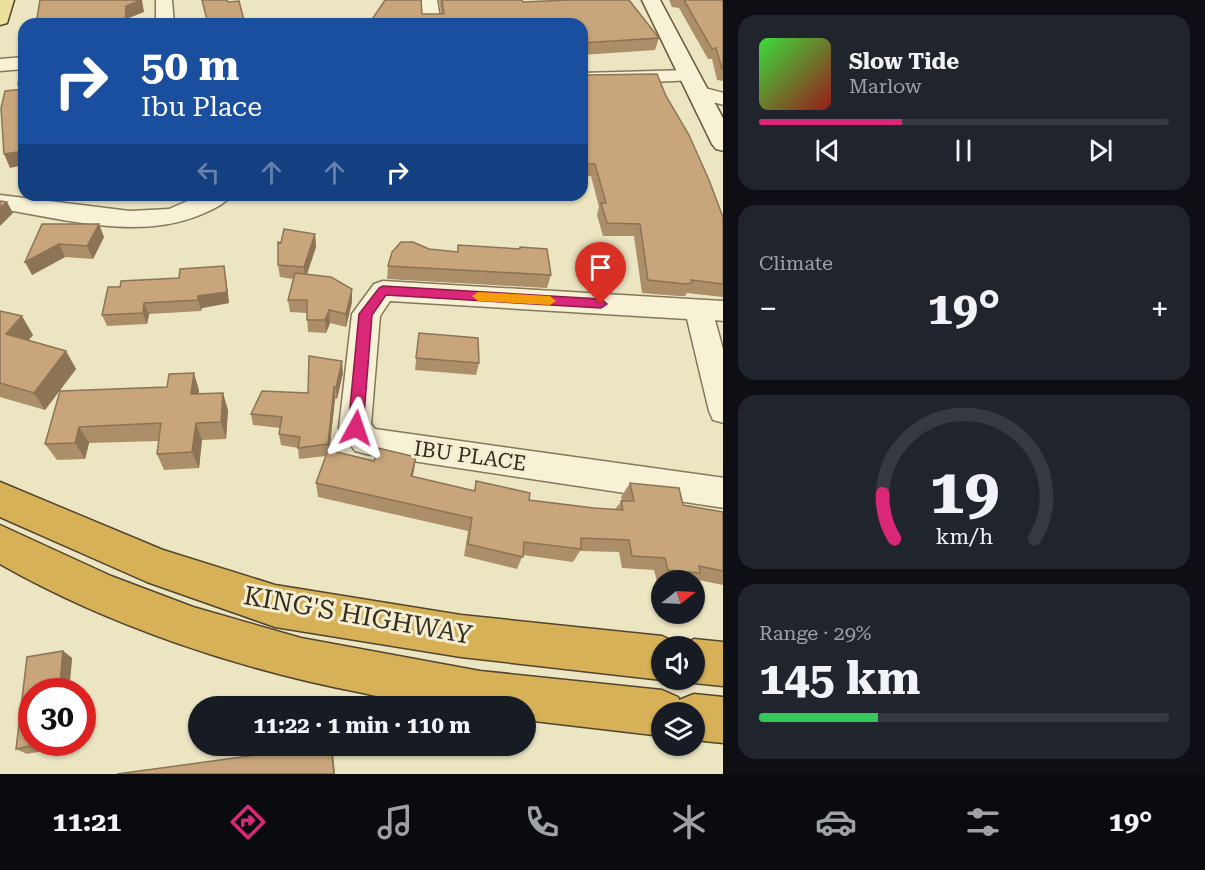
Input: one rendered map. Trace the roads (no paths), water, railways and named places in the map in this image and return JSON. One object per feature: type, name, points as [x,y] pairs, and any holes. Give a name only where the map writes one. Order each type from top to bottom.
[{"type":"highway","name":"KING'S HIGHWAY","points":[[0,499],[161,568],[275,606],[461,636],[651,657]]},
{"type":"highway","name":"KING'S HIGHWAY","points":[[0,543],[36,563],[105,594],[193,628],[301,660],[480,693],[651,712]]},
{"type":"highway","points":[[705,662],[723,664]]},
{"type":"highway","points":[[705,718],[723,720]]},
{"type":"main road","points":[[0,19],[5,0]]},
{"type":"main road","points":[[651,0],[723,144]]},
{"type":"street","points":[[164,0],[165,18]]},
{"type":"street","points":[[429,0],[431,18]]},
{"type":"street","points":[[0,65],[18,64]]},
{"type":"street","points":[[588,79],[693,84],[723,99]]},
{"type":"street","points":[[0,202],[123,219],[168,217],[209,201]]},
{"type":"street","name":"IBU PLACE","points":[[723,411],[711,310],[383,291],[366,314],[356,428],[366,441],[723,493]]}]
